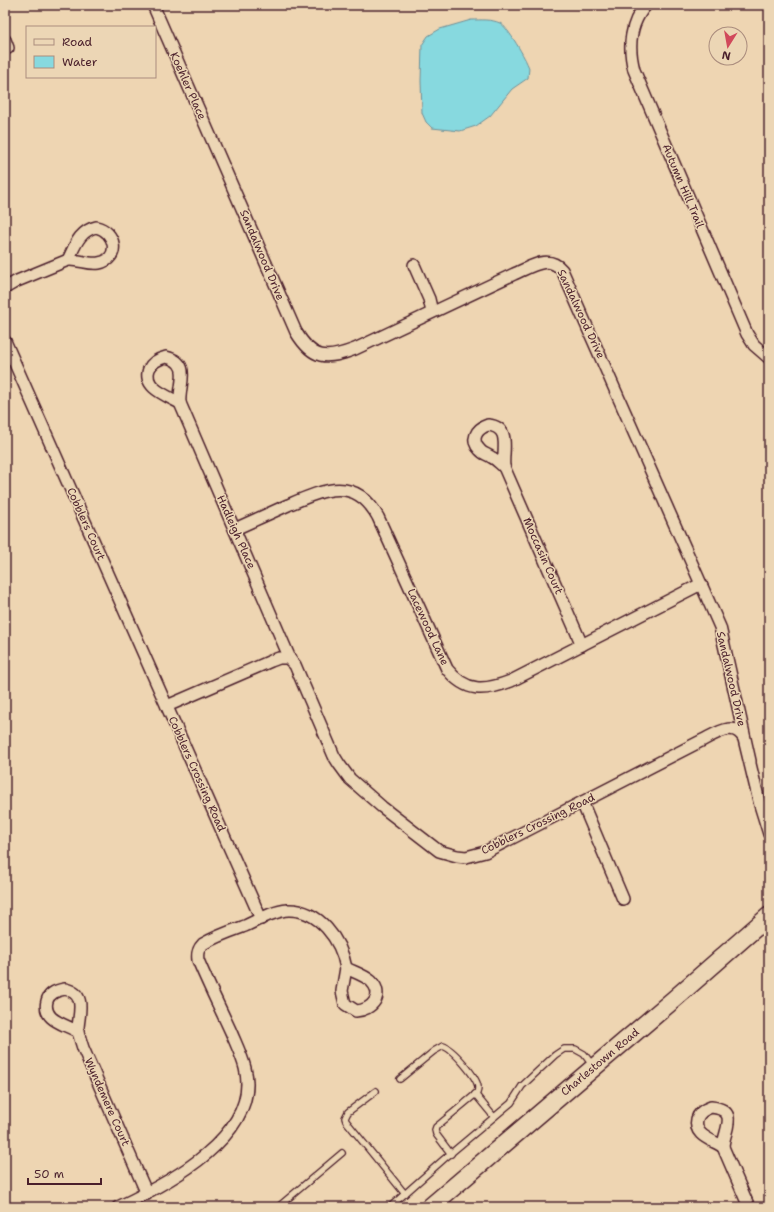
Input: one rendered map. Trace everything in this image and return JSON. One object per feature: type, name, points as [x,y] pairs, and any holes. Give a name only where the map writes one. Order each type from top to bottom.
[{"type":"main road","name":"Charlestown Road","points":[[430,1207],[769,916]]},
{"type":"street","name":"Koehler Place","points":[[153,5],[224,167]]},
{"type":"street","name":"Autumn Hill Trail","points":[[646,5],[637,20],[633,32],[631,57],[634,70],[747,334],[754,345],[769,358]]},
{"type":"street","name":"Sandalwood Drive","points":[[224,167],[296,332],[307,348],[314,353],[338,356],[539,263],[552,262],[558,265],[562,270],[578,304],[701,584],[723,638],[750,760]]},
{"type":"street","points":[[5,288],[24,278],[68,260]]},
{"type":"street","points":[[414,265],[429,299],[432,312]]},
{"type":"street","name":"Cobblers Court","points":[[5,341],[167,706]]},
{"type":"street","name":"Hadleigh Place","points":[[180,403],[182,412],[235,529],[292,661]]},
{"type":"street","name":"Moccasin Court","points":[[504,467],[582,645]]},
{"type":"street","name":"Lacewood Lane","points":[[235,529],[299,500],[327,490],[345,490],[361,496],[373,508],[378,517],[447,669],[453,677],[462,683],[480,689],[491,688],[511,681],[701,584]]},
{"type":"street","name":"Cobblers Crossing Road","points":[[261,919],[167,706],[279,658],[288,658],[295,665],[334,756],[350,779],[382,807],[440,851],[448,854],[466,857],[485,852],[703,740],[729,729],[738,730],[741,733],[750,760],[760,805],[769,834]]},
{"type":"street","points":[[582,802],[623,899]]},
{"type":"street","points":[[118,1207],[147,1194],[183,1172],[212,1149],[229,1131],[242,1112],[246,1102],[247,1080],[245,1068],[201,966],[197,954],[199,949],[208,941],[278,912],[287,910],[305,912],[314,916],[327,928],[343,956],[346,968]]},
{"type":"street","name":"Wyndemere Court","points":[[78,1032],[83,1048],[147,1194]]},
{"type":"street","points":[[723,1147],[749,1207]]},
{"type":"lane","points":[[400,1079],[434,1051],[443,1046],[456,1055],[472,1074],[478,1086],[478,1090],[436,1127],[435,1130],[436,1134],[451,1154]]},
{"type":"lane","points":[[390,1207],[511,1103],[522,1086],[555,1055],[564,1049],[575,1049],[584,1054],[594,1067]]},
{"type":"lane","points":[[376,1091],[348,1112],[345,1118],[405,1194]]},
{"type":"lane","points":[[475,1094],[494,1117]]},
{"type":"lane","points":[[278,1207],[342,1153]]},
{"type":"water","points":[[471,20],[493,21],[500,23],[507,30],[529,68],[528,78],[512,89],[490,116],[476,126],[460,131],[432,128],[426,122],[422,113],[422,45],[428,36],[440,29]]}]
